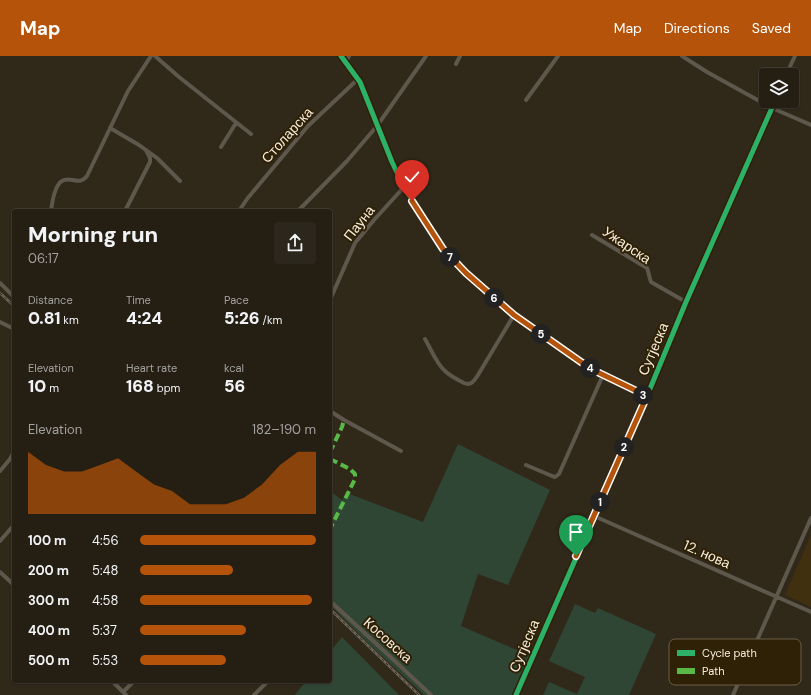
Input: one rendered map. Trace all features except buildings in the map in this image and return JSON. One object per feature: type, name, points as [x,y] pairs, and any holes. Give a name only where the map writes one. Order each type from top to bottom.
[{"type":"street","points":[[51,209],[58,185],[61,181],[69,179],[81,181],[87,176],[128,91],[151,56]]},
{"type":"street","points":[[155,56],[251,134]]},
{"type":"street","points":[[341,56],[358,79],[392,162],[404,187],[443,249],[472,278],[514,315],[591,369],[647,396]]},
{"type":"street","points":[[346,62],[349,56]]},
{"type":"street","points":[[300,209],[347,161],[377,126],[426,56]]},
{"type":"street","points":[[456,64],[460,56]]},
{"type":"street","points":[[526,100],[558,56]]},
{"type":"street","points":[[682,56],[707,72],[759,101]]},
{"type":"street","points":[[789,68],[795,56]]},
{"type":"street","name":"Столарска","points":[[240,209],[308,126],[358,79]]},
{"type":"street","points":[[772,108],[811,125]]},
{"type":"street","name":"Сутјеска","points":[[516,695],[647,396],[686,302],[772,108]]},
{"type":"street","points":[[221,148],[236,122]]},
{"type":"street","points":[[110,128],[125,136],[157,158],[180,182]]},
{"type":"street","points":[[127,209],[150,162],[150,158],[146,150]]},
{"type":"street","name":"Пауна","points":[[332,295],[355,243],[404,187]]},
{"type":"street","name":"Ужарска","points":[[592,235],[647,268],[651,282],[686,302]]},
{"type":"street","points":[[0,283],[12,295]]},
{"type":"street","points":[[425,339],[439,365],[464,383],[469,384],[472,383],[478,375],[514,315]]},
{"type":"street","points":[[0,322],[12,328]]},
{"type":"street","points":[[526,465],[552,476],[558,475],[603,375]]},
{"type":"street","points":[[332,412],[401,452]]},
{"type":"street","points":[[0,471],[12,455]]},
{"type":"street","name":"12. нова","points":[[594,516],[811,612]]},
{"type":"street","points":[[757,639],[811,518]]},
{"type":"street","points":[[0,541],[12,527]]},
{"type":"street","points":[[0,572],[12,583]]},
{"type":"street","name":"Косовска","points":[[332,603],[431,695]]},
{"type":"street","points":[[114,683],[124,694],[132,683]]},
{"type":"street","points":[[254,695],[266,683]]},
{"type":"street","points":[[733,695],[737,685]]},
{"type":"shaded area","points":[[811,535],[811,607],[785,595]]},
{"type":"green space","points":[[458,444],[550,490],[508,585],[478,574],[461,626],[531,656],[514,695],[424,695],[373,648],[332,607],[332,492],[342,500],[347,493],[423,522]]},
{"type":"green space","points":[[575,604],[595,613],[598,608],[656,634],[629,695],[543,695],[549,682],[577,694],[585,677],[549,661]]},
{"type":"green space","points":[[342,637],[399,695],[295,695],[304,683],[332,683],[332,650]]},
{"type":"railway","points":[[0,293],[12,304]]},
{"type":"railway","points":[[332,611],[419,695]]},
{"type":"marked path","points":[[332,448],[344,420]]},
{"type":"marked path","points":[[332,460],[350,469],[355,474],[355,479],[332,525]]},
{"type":"cycle path","points":[[341,56],[360,82],[392,162],[404,187],[443,249],[466,273],[520,320],[591,369],[647,396]]},
{"type":"cycle path","points":[[516,695],[647,396],[686,302],[772,108]]},
{"type":"route","points":[[412,201],[443,249],[466,273],[520,320],[591,369],[647,396],[576,556]]}]
